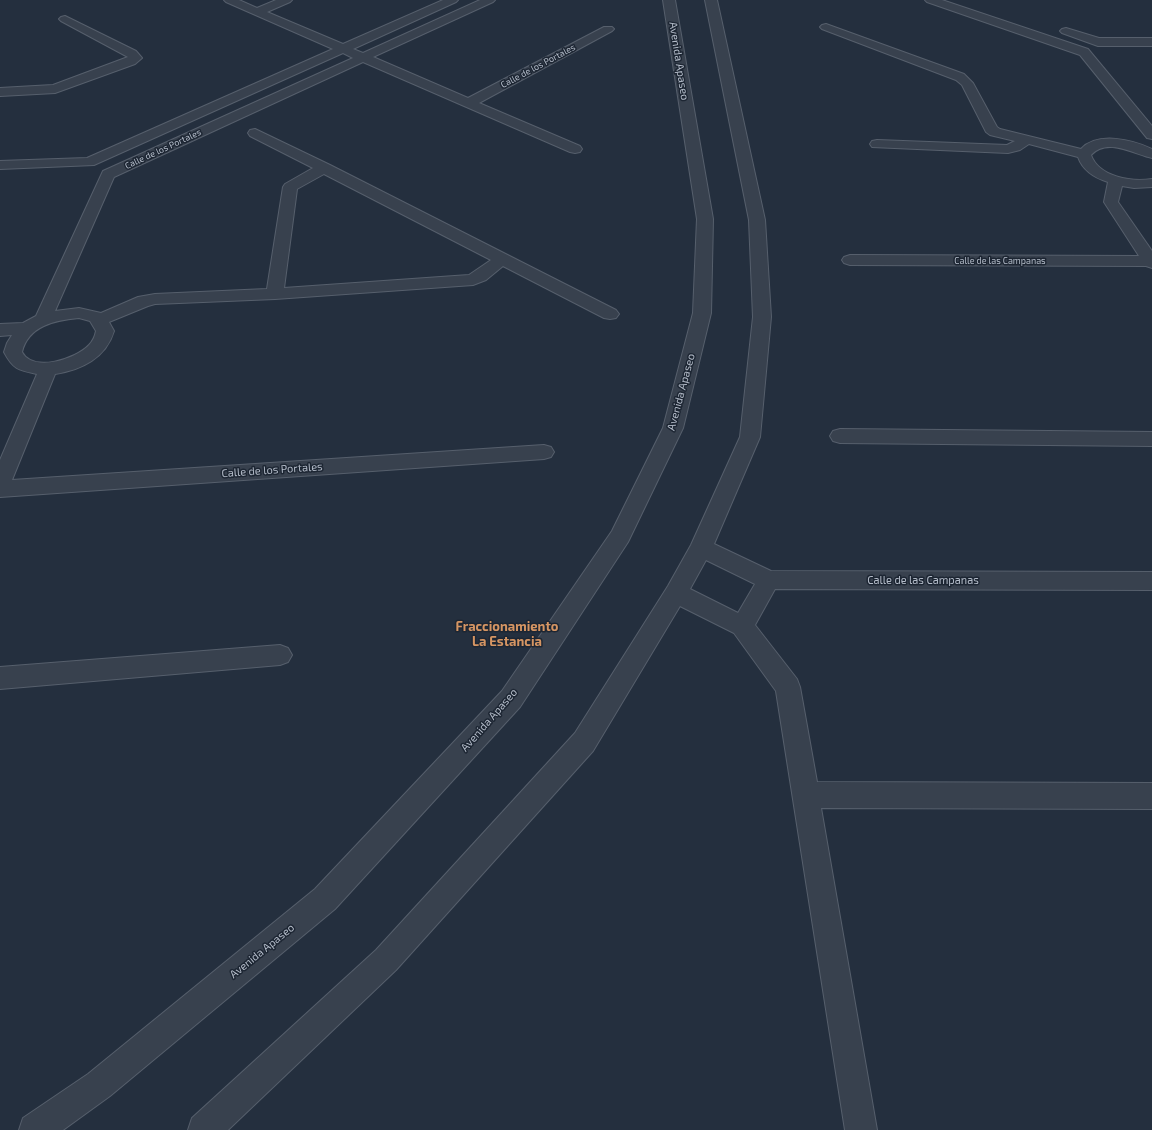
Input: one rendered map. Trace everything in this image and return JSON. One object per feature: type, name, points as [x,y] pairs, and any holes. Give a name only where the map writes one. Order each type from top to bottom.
[{"type":"street","points":[[230,0],[575,149]]},
{"type":"street","points":[[256,12],[286,0]]},
{"type":"street","name":"Calle de los Portales","points":[[0,165],[89,162],[452,0]]},
{"type":"street","name":"Calle de los Portales","points":[[108,174],[489,0]]},
{"type":"street","name":"Avenida Apaseo","points":[[35,1130],[98,1085],[325,899],[510,699],[620,536],[673,428],[702,313],[705,219],[669,0]]},
{"type":"street","points":[[204,1130],[386,960],[584,742],[676,593],[701,548],[750,437],[762,317],[757,220],[711,0]]},
{"type":"street","points":[[931,0],[1084,52],[1152,135]]},
{"type":"street","points":[[0,92],[55,89],[136,58],[132,54],[65,19]]},
{"type":"street","points":[[826,27],[960,77],[967,83],[991,129],[1026,140],[1084,154]]},
{"type":"street","points":[[1053,27],[1098,42],[1152,42]]},
{"type":"street","name":"Calle de los Portales","points":[[468,103],[608,29]]},
{"type":"street","points":[[1084,52],[1098,42]]},
{"type":"street","points":[[255,133],[610,314]]},
{"type":"street","points":[[877,144],[1001,149],[1015,147],[1026,140]]},
{"type":"street","points":[[1084,154],[1092,147],[1108,143],[1130,146],[1151,153]]},
{"type":"street","points":[[1084,154],[1087,164],[1116,180],[1133,184],[1152,183]]},
{"type":"street","points":[[0,330],[36,324],[62,314],[79,313],[93,316],[100,320],[105,331],[102,341],[94,351],[82,359],[66,366],[48,369],[31,368],[18,362],[13,352],[17,340],[36,324],[108,174],[89,162]]},
{"type":"street","points":[[275,294],[290,187],[324,168]]},
{"type":"street","name":"Calle de las Campanas","points":[[1116,180],[1111,202],[1151,262]]},
{"type":"street","points":[[100,320],[144,301],[275,294],[473,280],[502,259]]},
{"type":"street","name":"Calle de las Campanas","points":[[850,260],[1151,262]]},
{"type":"street","points":[[0,484],[48,369]]},
{"type":"street","points":[[840,436],[1152,439]]},
{"type":"street","name":"Calle de los Portales","points":[[0,489],[544,452]]},
{"type":"street","name":"Calle de las Campanas","points":[[701,548],[769,580],[1152,581]]},
{"type":"street","points":[[742,626],[769,580]]},
{"type":"street","points":[[676,593],[742,626],[788,687],[861,1130]]},
{"type":"street","points":[[0,678],[280,655]]},
{"type":"street","points":[[806,795],[1152,796]]},
{"type":"district","name":"Fraccionamiento La Estancia","points":[[507,634]]}]
